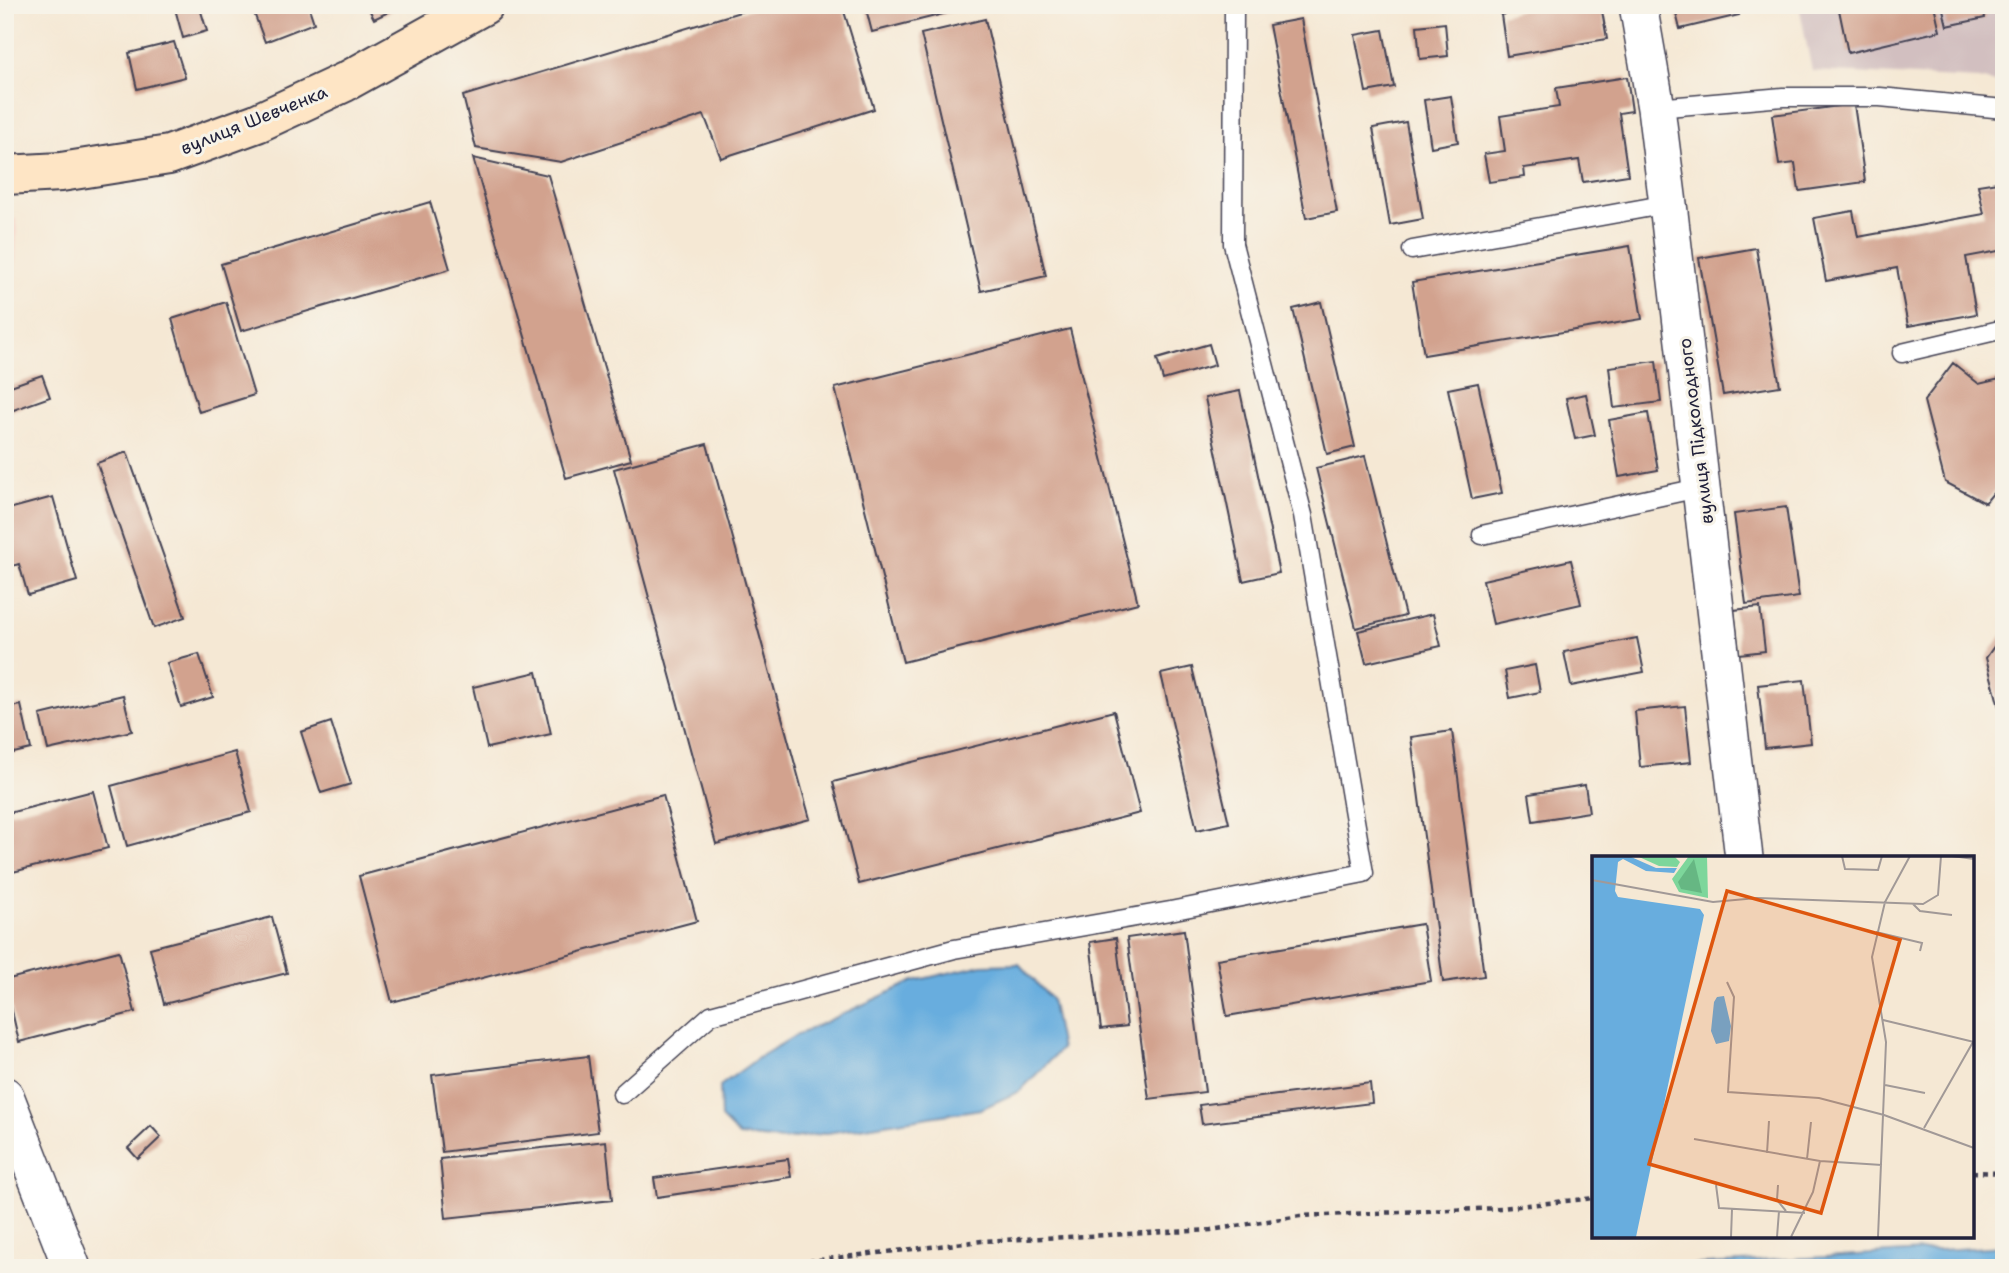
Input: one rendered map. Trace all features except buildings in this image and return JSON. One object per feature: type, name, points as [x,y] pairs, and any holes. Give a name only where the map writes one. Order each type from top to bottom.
[{"type":"street","name":"вулиця Шевченка","points":[[5,175],[61,172],[169,155],[257,123],[345,82],[484,5]]},
{"type":"street","name":"вулиця Підколодного","points":[[1638,5],[1657,108],[1744,856]]},
{"type":"street","points":[[5,1096],[72,1268]]},
{"type":"lane","points":[[622,1094],[711,1015],[954,949],[1170,912],[1364,873],[1303,515],[1233,244],[1234,5]]},
{"type":"lane","points":[[1657,108],[1783,97],[1880,97],[2004,109]]},
{"type":"lane","points":[[1412,250],[1668,204]]},
{"type":"lane","points":[[1902,353],[2004,329]]},
{"type":"lane","points":[[1482,535],[1703,487]]},
{"type":"path","points":[[1974,1172],[2004,1173]]},
{"type":"path","points":[[749,1268],[982,1241],[1211,1230],[1300,1216],[1501,1208],[1592,1198]]},
{"type":"shaded area","points":[[1799,5],[2004,5],[2004,85],[1979,79],[1812,71]]},
{"type":"shaded area","points":[[5,218],[17,219],[14,317],[5,316]]},
{"type":"water","points":[[1019,964],[1051,999],[1061,1049],[1020,1091],[981,1109],[782,1140],[739,1136],[721,1118],[720,1086],[758,1058],[795,1036],[914,981],[982,965]]},
{"type":"water","points":[[2004,1246],[2004,1268],[1643,1268]]}]
